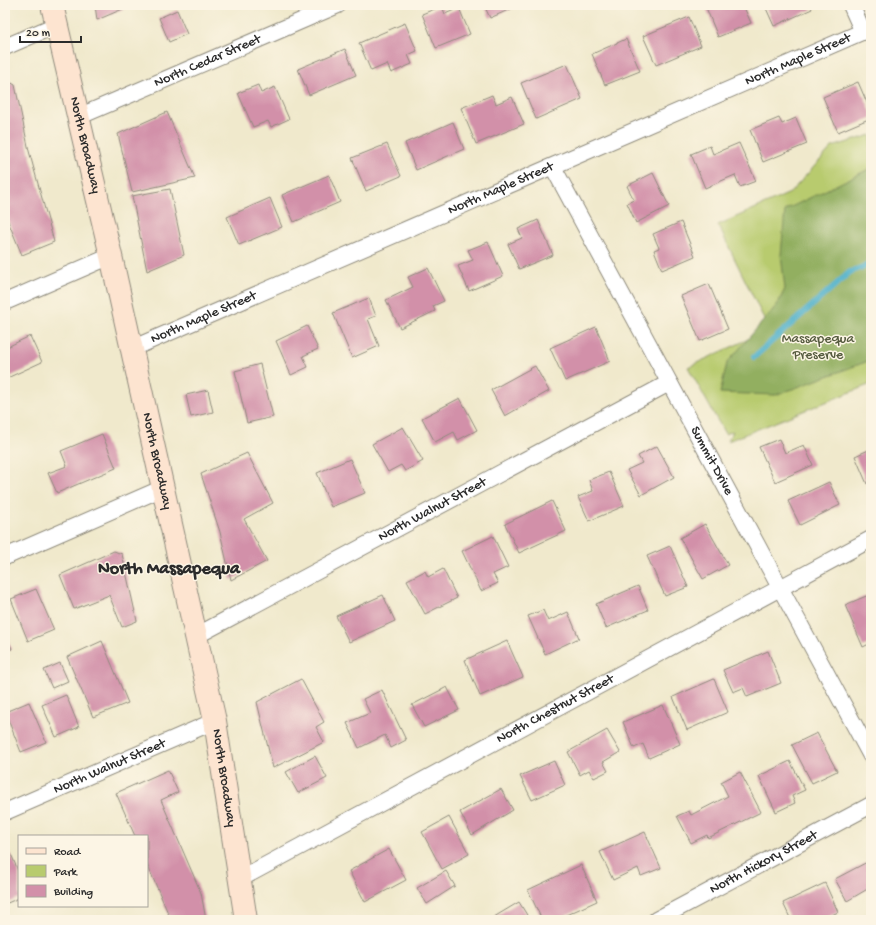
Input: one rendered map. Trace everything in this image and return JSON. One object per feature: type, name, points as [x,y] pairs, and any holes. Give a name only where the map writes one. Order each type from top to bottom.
[{"type":"main road","name":"North Broadway","points":[[54,15],[111,256],[215,721],[246,920]]},
{"type":"street","name":"North Cedar Street","points":[[78,117],[338,5]]},
{"type":"street","points":[[851,5],[867,30]]},
{"type":"street","points":[[5,47],[54,15]]},
{"type":"street","name":"North Maple Street","points":[[131,349],[867,30]]},
{"type":"street","name":"Summit Drive","points":[[553,167],[871,756]]},
{"type":"street","points":[[5,302],[111,256]]},
{"type":"street","name":"North Walnut Street","points":[[196,636],[670,383]]},
{"type":"street","points":[[5,558],[163,488]]},
{"type":"street","name":"North Chestnut Street","points":[[240,879],[871,540]]},
{"type":"street","name":"North Walnut Street","points":[[5,812],[215,721]]},
{"type":"street","name":"North Hickory Street","points":[[656,920],[871,805]]},
{"type":"green space","name":"Massapequa Preserve","points":[[871,135],[871,384],[728,441],[733,431],[725,434],[688,367],[766,331],[767,325],[718,225],[790,193],[832,147]]},
{"type":"green space","name":"Massapequa Preserve","points":[[871,168],[871,360],[776,395],[720,393],[727,363],[777,305],[785,289],[781,255],[785,210]]},
{"type":"building","points":[[95,5],[132,5],[97,20]]},
{"type":"building","points":[[484,5],[520,5],[490,18]]},
{"type":"building","points":[[705,5],[743,5],[751,23],[718,37]]},
{"type":"building","points":[[810,5],[812,9],[774,26],[765,6]]},
{"type":"building","points":[[442,6],[445,14],[459,8],[470,34],[436,48],[422,14]]},
{"type":"building","points":[[177,10],[187,34],[169,42],[159,18]]},
{"type":"building","points":[[689,17],[701,46],[656,65],[643,36]]},
{"type":"building","points":[[405,23],[417,51],[408,55],[412,64],[391,73],[387,64],[371,71],[359,43]]},
{"type":"building","points":[[626,39],[640,71],[605,85],[592,54]]},
{"type":"building","points":[[345,49],[356,75],[309,95],[298,69]]},
{"type":"building","points":[[567,64],[582,99],[536,119],[521,83]]},
{"type":"building","points":[[5,79],[15,85],[29,151],[54,242],[22,255],[5,214]]},
{"type":"building","points":[[858,82],[871,112],[871,118],[838,132],[823,97]]},
{"type":"building","points":[[258,85],[261,93],[275,87],[289,119],[271,127],[268,121],[253,127],[238,93]]},
{"type":"building","points":[[492,95],[496,104],[512,97],[524,124],[476,144],[461,108]]},
{"type":"building","points":[[167,112],[195,178],[132,192],[118,134]]},
{"type":"building","points":[[779,118],[782,124],[796,118],[807,144],[763,162],[750,130]]},
{"type":"building","points":[[453,122],[464,149],[416,170],[405,143]]},
{"type":"building","points":[[739,143],[756,181],[740,187],[735,175],[705,188],[691,154],[710,146],[713,154]]},
{"type":"building","points":[[387,144],[401,176],[366,191],[352,158]]},
{"type":"building","points":[[653,173],[669,206],[636,223],[627,203],[634,200],[627,186]]},
{"type":"building","points":[[329,175],[340,202],[294,222],[282,195]]},
{"type":"building","points":[[170,189],[184,255],[147,271],[132,196]]},
{"type":"building","points":[[270,198],[282,227],[239,245],[227,217]]},
{"type":"building","points":[[538,220],[553,255],[519,269],[508,244],[522,238],[518,229]]},
{"type":"building","points":[[681,222],[695,256],[662,270],[654,250],[659,248],[653,234]]},
{"type":"building","points":[[488,242],[503,276],[469,291],[458,266],[473,260],[468,250]]},
{"type":"building","points":[[428,268],[444,301],[433,306],[435,311],[400,328],[386,300],[413,287],[408,277]]},
{"type":"building","points":[[709,284],[728,329],[700,341],[681,296]]},
{"type":"building","points":[[369,298],[376,316],[368,319],[379,346],[352,358],[333,313]]},
{"type":"building","points":[[307,326],[318,349],[303,356],[308,367],[291,375],[276,341]]},
{"type":"building","points":[[596,327],[610,361],[565,381],[550,348]]},
{"type":"building","points":[[30,336],[42,362],[5,379],[5,348]]},
{"type":"building","points":[[260,364],[273,417],[247,423],[235,371]]},
{"type":"building","points":[[535,366],[549,391],[505,416],[491,390]]},
{"type":"building","points":[[208,390],[213,412],[191,417],[186,395]]},
{"type":"building","points":[[460,398],[477,430],[458,440],[454,432],[435,442],[422,418]]},
{"type":"building","points":[[403,427],[423,461],[405,471],[401,465],[388,472],[372,444]]},
{"type":"building","points":[[102,434],[116,468],[57,493],[48,473],[67,466],[61,451]]},
{"type":"building","points":[[779,439],[785,453],[804,445],[813,465],[775,482],[759,447]]},
{"type":"building","points":[[657,446],[674,477],[641,495],[627,470],[642,463],[638,456]]},
{"type":"building","points":[[871,449],[871,482],[867,484],[855,456]]},
{"type":"building","points":[[247,453],[273,503],[244,519],[267,561],[231,580],[220,532],[201,474]]},
{"type":"building","points":[[350,459],[365,493],[331,507],[317,473]]},
{"type":"building","points":[[609,472],[624,506],[589,521],[578,497],[593,491],[589,480]]},
{"type":"building","points":[[829,482],[840,505],[800,525],[788,501]]},
{"type":"building","points":[[552,501],[566,531],[519,553],[505,524]]},
{"type":"building","points":[[705,524],[728,565],[703,579],[680,538]]},
{"type":"building","points":[[493,536],[508,567],[493,574],[498,583],[481,591],[462,551]]},
{"type":"building","points":[[670,546],[688,587],[665,596],[647,556]]},
{"type":"building","points":[[114,551],[122,554],[137,621],[122,627],[109,595],[74,609],[60,575]]},
{"type":"building","points":[[443,569],[457,598],[425,614],[407,580],[425,571],[428,577]]},
{"type":"building","points":[[638,586],[648,610],[606,628],[596,604]]},
{"type":"building","points":[[36,589],[54,630],[28,641],[11,599]]},
{"type":"building","points":[[871,594],[871,643],[863,647],[845,605]]},
{"type":"building","points":[[383,595],[395,621],[349,642],[336,616]]},
{"type":"building","points":[[543,610],[548,621],[568,612],[579,638],[545,654],[528,616]]},
{"type":"building","points":[[5,634],[12,649],[5,652]]},
{"type":"building","points":[[102,641],[128,703],[93,717],[67,657]]},
{"type":"building","points":[[507,641],[523,677],[480,696],[465,660]]},
{"type":"building","points":[[768,651],[781,683],[747,697],[743,688],[733,692],[723,670]]},
{"type":"building","points":[[60,663],[68,681],[52,688],[44,670]]},
{"type":"building","points":[[301,679],[324,722],[316,727],[324,742],[273,768],[257,702]]},
{"type":"building","points":[[714,679],[728,712],[687,730],[673,697]]},
{"type":"building","points":[[447,687],[459,710],[424,727],[412,705]]},
{"type":"building","points":[[382,690],[406,740],[391,748],[385,735],[359,748],[347,723],[370,713],[363,699]]},
{"type":"building","points":[[66,695],[79,727],[56,737],[42,705]]},
{"type":"building","points":[[29,702],[46,742],[21,752],[5,712]]},
{"type":"building","points":[[663,705],[680,744],[649,758],[643,744],[634,748],[623,722]]},
{"type":"building","points":[[607,730],[620,752],[603,762],[608,771],[594,778],[589,770],[580,775],[568,752]]},
{"type":"building","points":[[817,733],[837,771],[812,783],[792,745]]},
{"type":"building","points":[[315,756],[327,778],[298,793],[286,772]]},
{"type":"building","points":[[554,761],[565,785],[532,800],[520,776]]},
{"type":"building","points":[[790,761],[805,790],[792,796],[795,803],[776,812],[759,776]]},
{"type":"building","points":[[168,770],[178,792],[161,800],[201,893],[206,920],[171,920],[148,866],[148,835],[135,835],[116,793]]},
{"type":"building","points":[[740,772],[761,812],[708,838],[707,835],[691,843],[677,816],[689,811],[691,815],[728,796],[721,782]]},
{"type":"building","points":[[501,789],[513,810],[472,835],[460,812]]},
{"type":"building","points":[[449,817],[469,854],[442,869],[422,832]]},
{"type":"building","points":[[645,832],[661,868],[641,876],[638,868],[613,880],[600,852]]},
{"type":"building","points":[[389,849],[406,880],[365,902],[349,871]]},
{"type":"building","points":[[11,854],[18,871],[18,898],[5,904],[5,857]]},
{"type":"building","points":[[871,860],[871,887],[847,901],[835,879]]},
{"type":"building","points":[[581,865],[597,901],[555,920],[542,920],[528,890]]},
{"type":"building","points":[[446,871],[455,886],[427,904],[417,888]]},
{"type":"building","points":[[825,883],[838,912],[822,920],[791,920],[783,903]]},
{"type":"building","points":[[519,902],[530,920],[489,920]]},
{"type":"waterway","points":[[754,357],[850,272],[871,264]]},
{"type":"district","name":"North Massapequa","points":[[169,569]]}]
